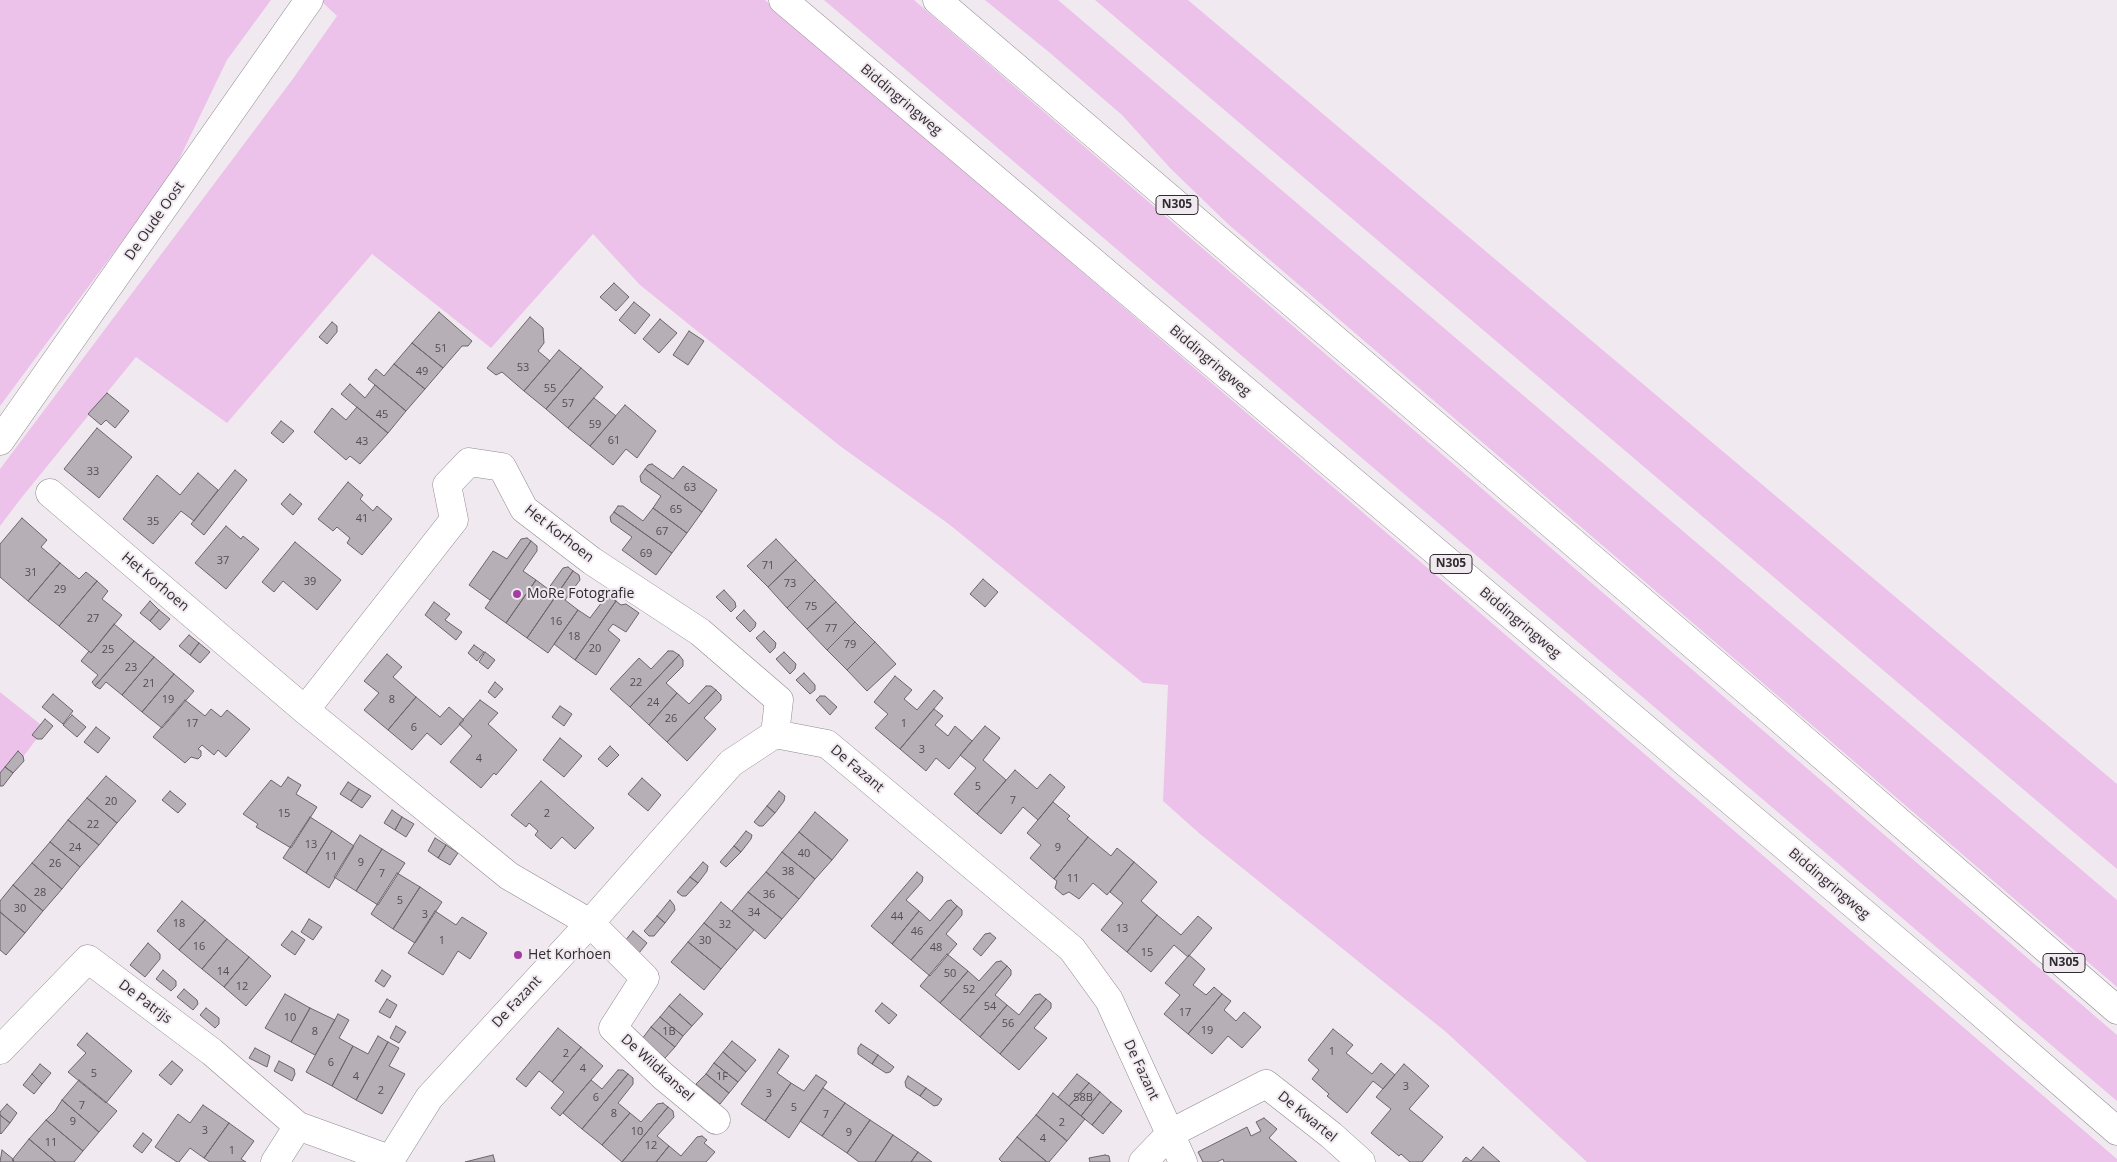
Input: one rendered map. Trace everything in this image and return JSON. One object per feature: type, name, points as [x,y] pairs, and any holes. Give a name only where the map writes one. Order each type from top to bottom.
[{"type":"street","name":"De Oude Oost","points":[[0,441],[309,0]]},
{"type":"street","name":"Biddingringweg","points":[[783,0],[1928,968],[2117,1131]]},
{"type":"street","name":"N305","points":[[937,0],[1774,713],[2117,1010]]},
{"type":"street","name":"Het Korhoen","points":[[306,710],[454,520],[447,485],[469,462],[502,467],[524,509],[592,561],[700,632],[780,700],[775,734]]},
{"type":"street","name":"Het Korhoen","points":[[50,494],[306,710],[509,876],[590,923]]},
{"type":"street","name":"De Fazant","points":[[389,1161],[429,1098],[590,923],[731,763],[775,734],[826,744],[1072,949],[1108,1000],[1183,1162]]},
{"type":"street","name":"De Wildkansel","points":[[590,923],[645,978],[612,1028],[663,1076],[716,1120]]},
{"type":"street","name":"De Patrijs","points":[[0,1050],[88,959],[212,1052],[298,1126],[389,1161]]},
{"type":"street","name":"De Kwartel","points":[[1171,1133],[1266,1084],[1331,1135],[1361,1162]]},
{"type":"street","points":[[275,1162],[298,1126]]},
{"type":"street","points":[[1143,1162],[1171,1133]]},
{"type":"shaded area","points":[[0,0],[271,0],[227,60],[172,174],[0,406]]},
{"type":"shaded area","points":[[320,0],[765,0],[2117,1159],[2117,1162],[1587,1162],[1446,1032],[1200,834],[1163,801],[1168,685],[1143,683],[950,525],[840,446],[640,285],[593,234],[491,348],[372,254],[227,423],[136,357],[0,526],[0,469],[292,80],[337,16]]},
{"type":"shaded area","points":[[824,0],[914,0],[2117,1035],[2117,1101]]},
{"type":"shaded area","points":[[985,0],[1058,0],[2117,900],[2117,987],[1228,224],[1171,169],[1122,115]]},
{"type":"shaded area","points":[[1095,0],[1188,0],[2117,784],[2117,869]]},
{"type":"shaded area","points":[[0,692],[45,728],[0,787]]},
{"type":"building","points":[[614,283],[629,297],[616,311],[600,297]]},
{"type":"building","points":[[634,302],[650,315],[635,334],[619,320]]},
{"type":"building","points":[[439,312],[472,341],[468,346],[462,346],[443,368],[412,343]]},
{"type":"building","points":[[530,317],[543,328],[544,343],[538,351],[550,361],[524,391],[502,372],[496,375],[487,368]]},
{"type":"building","points":[[660,319],[677,333],[659,353],[643,339]]},
{"type":"building","points":[[332,322],[337,326],[337,332],[327,344],[319,337]]},
{"type":"building","points":[[689,331],[704,341],[688,365],[673,355]]},
{"type":"building","points":[[412,343],[443,368],[425,389],[394,364]]},
{"type":"building","points":[[559,350],[581,368],[546,409],[524,391]]},
{"type":"building","points":[[394,364],[425,389],[406,411],[368,379],[376,369],[384,376]]},
{"type":"building","points":[[581,368],[603,387],[568,428],[546,409]]},
{"type":"building","points":[[350,384],[365,398],[375,385],[406,411],[388,433],[341,394]]},
{"type":"building","points":[[107,393],[129,411],[115,428],[106,420],[101,425],[88,414]]},
{"type":"building","points":[[594,398],[616,416],[590,446],[568,428]]},
{"type":"building","points":[[625,405],[656,431],[637,458],[626,449],[613,465],[590,446]]},
{"type":"building","points":[[357,407],[388,433],[360,464],[350,456],[346,460],[314,432],[332,408],[346,420]]},
{"type":"building","points":[[281,421],[294,431],[283,443],[271,433]]},
{"type":"building","points":[[97,428],[132,457],[99,498],[64,469]]},
{"type":"building","points":[[652,464],[673,479],[683,466],[717,490],[702,512],[645,469],[648,465]]},
{"type":"building","points":[[645,469],[702,512],[687,533],[653,508],[661,496],[641,482],[640,476]]},
{"type":"building","points":[[235,470],[247,480],[204,535],[191,524]]},
{"type":"building","points":[[198,473],[218,490],[194,521],[181,511],[153,544],[123,519],[157,475],[180,495]]},
{"type":"building","points":[[348,482],[363,495],[360,499],[373,511],[377,506],[392,519],[362,555],[347,543],[350,538],[337,527],[333,531],[318,519]]},
{"type":"building","points":[[290,494],[302,504],[293,515],[281,504]]},
{"type":"building","points":[[618,506],[623,506],[643,521],[653,508],[687,533],[672,553],[614,512]]},
{"type":"building","points":[[614,512],[672,553],[656,575],[622,550],[632,537],[611,522],[610,517]]},
{"type":"building","points":[[22,518],[47,540],[41,547],[60,563],[28,601],[0,577],[0,544]]},
{"type":"building","points":[[226,526],[241,539],[243,536],[259,549],[226,589],[195,563]]},
{"type":"building","points":[[527,538],[531,541],[490,600],[469,585],[493,551],[507,559],[521,539]]},
{"type":"building","points":[[776,539],[796,560],[768,587],[747,566]]},
{"type":"building","points":[[531,541],[537,546],[537,551],[523,571],[536,580],[506,623],[485,608]]},
{"type":"building","points":[[295,542],[341,580],[317,610],[283,581],[274,592],[262,582]]},
{"type":"building","points":[[796,560],[815,580],[787,608],[768,587]]},
{"type":"building","points":[[60,563],[79,579],[86,572],[97,581],[59,626],[28,601]]},
{"type":"building","points":[[568,567],[573,571],[527,638],[506,623],[536,580],[548,589],[563,568]]},
{"type":"building","points":[[573,571],[579,575],[580,580],[565,600],[578,610],[548,653],[527,638]]},
{"type":"building","points":[[983,579],[998,592],[985,607],[970,594]]},
{"type":"building","points":[[815,580],[836,602],[807,629],[787,608]]},
{"type":"building","points":[[97,581],[108,591],[102,599],[122,615],[91,653],[59,626]]},
{"type":"building","points":[[724,590],[735,602],[736,607],[731,612],[716,597]]},
{"type":"building","points":[[610,597],[616,601],[575,660],[554,644],[578,610],[590,618],[605,598]]},
{"type":"building","points":[[150,601],[159,610],[150,621],[140,613]]},
{"type":"building","points":[[616,601],[621,605],[626,604],[639,613],[626,632],[613,624],[608,630],[620,640],[596,675],[575,660]]},
{"type":"building","points":[[434,602],[450,614],[445,620],[462,632],[456,640],[425,615]]},
{"type":"building","points":[[836,602],[855,622],[827,650],[807,629]]},
{"type":"building","points":[[159,610],[170,619],[160,630],[150,621]]},
{"type":"building","points":[[744,610],[756,623],[750,632],[736,618]]},
{"type":"building","points":[[855,622],[875,642],[847,670],[827,650]]},
{"type":"building","points":[[114,624],[134,641],[95,686],[92,682],[98,675],[81,661],[89,651],[91,653]]},
{"type":"building","points":[[764,631],[776,643],[775,648],[770,653],[756,638]]},
{"type":"building","points":[[189,635],[199,643],[190,655],[179,646]]},
{"type":"building","points":[[134,641],[154,657],[122,695],[106,682],[100,689],[95,686]]},
{"type":"building","points":[[875,642],[896,664],[867,691],[847,670]]},
{"type":"building","points":[[199,643],[210,652],[200,663],[190,655]]},
{"type":"building","points":[[474,645],[484,652],[477,661],[468,653]]},
{"type":"building","points":[[668,651],[673,651],[679,655],[630,707],[610,689],[639,658],[651,669]]},
{"type":"building","points":[[485,652],[495,660],[488,669],[479,662]]},
{"type":"building","points":[[784,652],[796,664],[795,669],[790,674],[776,659]]},
{"type":"building","points":[[387,654],[402,667],[393,677],[416,697],[388,730],[364,710],[379,693],[364,681]]},
{"type":"building","points":[[679,655],[683,660],[683,666],[666,683],[677,693],[649,725],[630,707]]},
{"type":"building","points":[[154,657],[174,674],[142,712],[122,695]]},
{"type":"building","points":[[804,673],[815,685],[815,690],[810,694],[796,680]]},
{"type":"building","points":[[174,674],[194,691],[162,728],[142,712]]},
{"type":"building","points":[[895,676],[912,690],[904,699],[917,710],[934,690],[943,698],[900,749],[875,728],[888,714],[874,702]]},
{"type":"building","points":[[495,682],[503,689],[495,698],[488,692]]},
{"type":"building","points":[[706,686],[711,686],[716,690],[667,742],[649,725],[677,693],[689,704]]},
{"type":"building","points":[[716,690],[721,695],[721,700],[704,718],[716,729],[687,761],[667,742]]},
{"type":"building","points":[[53,694],[73,711],[63,724],[42,707]]},
{"type":"building","points":[[820,696],[825,696],[837,707],[830,715],[816,700]]},
{"type":"building","points":[[416,697],[440,717],[449,707],[464,720],[441,745],[427,733],[412,750],[388,730]]},
{"type":"building","points":[[185,700],[205,716],[211,709],[221,717],[227,710],[250,729],[226,757],[218,750],[214,755],[202,745],[198,749],[201,751],[201,756],[198,759],[191,757],[185,763],[153,737]]},
{"type":"building","points":[[480,700],[498,713],[488,724],[517,750],[496,775],[494,773],[481,788],[450,762],[472,736],[459,724]]},
{"type":"building","points":[[560,706],[572,714],[564,726],[552,717]]},
{"type":"building","points":[[934,709],[943,716],[935,725],[948,736],[955,726],[972,741],[949,769],[936,758],[926,771],[900,749]]},
{"type":"building","points":[[72,715],[86,727],[77,737],[63,725]]},
{"type":"building","points":[[45,719],[53,726],[42,739],[37,739],[32,735]]},
{"type":"building","points":[[985,726],[1000,738],[983,760],[1006,780],[977,814],[954,794],[976,768],[960,755]]},
{"type":"building","points":[[96,727],[110,738],[98,753],[84,742]]},
{"type":"building","points":[[560,738],[582,756],[564,777],[543,760]]},
{"type":"building","points":[[610,746],[619,755],[607,767],[598,759]]},
{"type":"building","points":[[18,751],[23,756],[24,761],[13,773],[5,767]]},
{"type":"building","points":[[5,767],[13,773],[3,786],[0,786],[0,773]]},
{"type":"building","points":[[1015,770],[1037,789],[1050,774],[1065,787],[1038,820],[1023,807],[1001,834],[977,814]]},
{"type":"building","points":[[106,776],[136,801],[117,823],[87,798]]},
{"type":"building","points":[[288,777],[301,785],[296,794],[317,807],[291,848],[256,827],[258,824],[243,814],[271,780],[281,787]]},
{"type":"building","points":[[642,778],[661,795],[648,811],[628,794]]},
{"type":"building","points":[[541,781],[594,828],[575,849],[562,837],[551,849],[535,835],[538,831],[529,823],[526,827],[511,815]]},
{"type":"building","points":[[348,782],[359,789],[351,801],[340,794]]},
{"type":"building","points":[[359,789],[371,796],[362,808],[351,801]]},
{"type":"building","points":[[170,791],[186,804],[178,813],[162,800]]},
{"type":"building","points":[[779,791],[785,796],[784,801],[775,813],[767,806]]},
{"type":"building","points":[[87,798],[117,823],[99,845],[68,820]]},
{"type":"building","points":[[1053,802],[1070,816],[1067,819],[1088,837],[1054,879],[1030,858],[1041,845],[1027,833]]},
{"type":"building","points":[[767,806],[775,813],[763,826],[759,826],[754,822]]},
{"type":"building","points":[[392,810],[402,817],[395,830],[384,823]]},
{"type":"building","points":[[815,812],[848,840],[832,860],[799,832]]},
{"type":"building","points":[[310,817],[332,831],[306,873],[283,858]]},
{"type":"building","points":[[402,817],[414,824],[406,837],[395,830]]},
{"type":"building","points":[[68,820],[99,845],[80,867],[50,842]]},
{"type":"building","points":[[332,831],[354,846],[329,888],[306,873]]},
{"type":"building","points":[[746,831],[752,835],[741,852],[734,846]]},
{"type":"building","points":[[799,832],[832,860],[815,879],[782,852]]},
{"type":"building","points":[[360,835],[382,849],[356,891],[334,877]]},
{"type":"building","points":[[1088,837],[1111,856],[1117,848],[1134,862],[1107,895],[1093,883],[1079,899],[1069,892],[1063,895],[1055,888],[1057,881],[1054,879]]},
{"type":"building","points":[[435,838],[446,845],[438,858],[428,851]]},
{"type":"building","points":[[50,842],[80,867],[62,889],[32,863]]},
{"type":"building","points":[[446,845],[458,853],[450,865],[438,858]]},
{"type":"building","points":[[734,846],[741,852],[726,867],[720,862]]},
{"type":"building","points":[[382,849],[405,863],[378,905],[356,891]]},
{"type":"building","points":[[782,852],[815,879],[799,899],[766,872]]},
{"type":"building","points":[[703,862],[708,866],[707,871],[698,883],[690,877]]},
{"type":"building","points":[[1134,862],[1157,882],[1141,901],[1157,915],[1127,952],[1101,930],[1123,903],[1110,892]]},
{"type":"building","points":[[32,863],[62,889],[43,911],[13,885]]},
{"type":"building","points":[[766,872],[799,899],[782,919],[748,892]]},
{"type":"building","points":[[917,872],[923,877],[922,882],[906,900],[919,911],[892,944],[871,926]]},
{"type":"building","points":[[397,873],[420,887],[393,929],[371,914]]},
{"type":"building","points":[[690,877],[698,883],[686,896],[682,896],[677,892]]},
{"type":"building","points":[[13,885],[43,911],[25,933],[0,912],[0,901]]},
{"type":"building","points":[[420,887],[442,902],[415,943],[393,929]]},
{"type":"building","points":[[748,892],[782,919],[765,939],[732,911]]},
{"type":"building","points":[[670,900],[675,910],[665,923],[657,916]]},
{"type":"building","points":[[951,900],[957,906],[911,960],[892,944],[919,911],[930,921],[947,901]]},
{"type":"building","points":[[182,901],[205,920],[179,950],[157,931]]},
{"type":"building","points":[[721,902],[754,930],[737,950],[704,923]]},
{"type":"building","points":[[957,906],[962,910],[962,915],[946,934],[957,944],[930,976],[911,960]]},
{"type":"building","points":[[435,911],[456,925],[462,917],[487,933],[470,959],[458,951],[443,975],[408,953]]},
{"type":"building","points":[[0,912],[25,933],[6,955],[0,950]]},
{"type":"building","points":[[1157,915],[1181,935],[1198,916],[1212,928],[1188,957],[1174,945],[1151,972],[1127,952]]},
{"type":"building","points":[[657,916],[665,923],[654,936],[649,936],[644,931]]},
{"type":"building","points":[[309,919],[322,927],[313,940],[301,932]]},
{"type":"building","points":[[205,920],[227,939],[202,969],[179,950]]},
{"type":"building","points":[[704,923],[737,950],[721,969],[688,942]]},
{"type":"building","points":[[292,931],[305,940],[295,955],[281,945]]},
{"type":"building","points":[[633,931],[647,943],[639,953],[625,941]]},
{"type":"building","points":[[990,933],[996,938],[981,956],[973,949],[985,934]]},
{"type":"building","points":[[227,939],[249,957],[224,987],[202,969]]},
{"type":"building","points":[[688,942],[721,969],[704,990],[671,962]]},
{"type":"building","points":[[148,943],[160,954],[160,959],[145,977],[130,965]]},
{"type":"building","points":[[947,954],[968,971],[940,1003],[920,986]]},
{"type":"building","points":[[1189,955],[1205,969],[1193,985],[1206,995],[1214,987],[1222,994],[1188,1034],[1164,1014],[1180,995],[1165,983]]},
{"type":"building","points":[[249,957],[271,976],[246,1006],[224,987]]},
{"type":"building","points":[[1001,961],[1007,966],[960,1020],[940,1003],[968,971],[979,981],[996,962]]},
{"type":"building","points":[[1007,966],[1011,970],[1011,975],[995,995],[1007,1005],[980,1037],[960,1020]]},
{"type":"building","points":[[163,970],[176,981],[176,986],[171,991],[156,979]]},
{"type":"building","points":[[382,970],[391,976],[384,987],[375,981]]},
{"type":"building","points":[[184,989],[197,1000],[198,1004],[193,1010],[177,997]]},
{"type":"building","points":[[285,994],[310,1008],[291,1042],[265,1028]]},
{"type":"building","points":[[680,994],[703,1014],[692,1026],[669,1006]]},
{"type":"building","points":[[1040,994],[1046,999],[1000,1054],[980,1037],[1007,1005],[1019,1015],[1035,995]]},
{"type":"building","points":[[1222,994],[1231,1001],[1224,1010],[1236,1021],[1244,1012],[1261,1027],[1242,1048],[1228,1036],[1212,1054],[1188,1034]]},
{"type":"building","points":[[387,999],[397,1005],[390,1018],[379,1012]]},
{"type":"building","points":[[1046,999],[1051,1003],[1051,1008],[1034,1028],[1047,1038],[1019,1070],[1000,1054]]},
{"type":"building","points":[[882,1003],[897,1015],[889,1024],[875,1011]]},
{"type":"building","points":[[669,1006],[692,1026],[683,1036],[660,1017]]},
{"type":"building","points":[[206,1008],[219,1018],[219,1024],[215,1028],[200,1015]]},
{"type":"building","points":[[310,1008],[335,1020],[315,1055],[291,1042]]},
{"type":"building","points":[[338,1014],[349,1020],[339,1038],[353,1046],[332,1086],[306,1072]]},
{"type":"building","points":[[660,1017],[683,1036],[675,1047],[651,1027]]},
{"type":"building","points":[[396,1026],[406,1032],[399,1043],[390,1038]]},
{"type":"building","points":[[651,1027],[675,1047],[665,1058],[642,1039]]},
{"type":"building","points":[[558,1028],[581,1047],[552,1082],[539,1071],[526,1087],[516,1079]]},
{"type":"building","points":[[1333,1029],[1353,1045],[1346,1053],[1372,1074],[1381,1063],[1395,1075],[1383,1089],[1373,1081],[1347,1113],[1327,1096],[1329,1094],[1312,1079],[1319,1070],[1308,1060]]},
{"type":"building","points":[[87,1033],[132,1071],[106,1103],[68,1072],[86,1053],[77,1045]]},
{"type":"building","points":[[378,1036],[388,1042],[356,1100],[332,1086],[353,1046],[368,1054]]},
{"type":"building","points":[[732,1041],[756,1060],[746,1072],[723,1052]]},
{"type":"building","points":[[388,1042],[399,1048],[389,1066],[405,1074],[382,1114],[356,1100]]},
{"type":"building","points":[[861,1044],[878,1055],[872,1064],[858,1054],[858,1048]]},
{"type":"building","points":[[581,1047],[603,1066],[560,1116],[551,1108],[564,1092],[552,1082]]},
{"type":"building","points":[[255,1048],[270,1056],[267,1067],[249,1058]]},
{"type":"building","points":[[779,1049],[789,1056],[777,1073],[791,1083],[765,1121],[741,1104]]},
{"type":"building","points":[[723,1052],[746,1072],[738,1082],[714,1063]]},
{"type":"building","points":[[878,1055],[894,1067],[890,1072],[886,1073],[872,1064]]},
{"type":"building","points":[[172,1061],[183,1070],[171,1085],[159,1075]]},
{"type":"building","points":[[279,1061],[294,1069],[295,1074],[292,1081],[274,1071]]},
{"type":"building","points":[[714,1063],[738,1082],[729,1093],[706,1074]]},
{"type":"building","points":[[40,1064],[51,1073],[42,1084],[32,1074]]},
{"type":"building","points":[[1404,1064],[1429,1086],[1409,1109],[1443,1137],[1422,1162],[1410,1162],[1401,1154],[1399,1156],[1371,1133],[1391,1109],[1376,1097]]},
{"type":"building","points":[[618,1070],[623,1070],[628,1074],[582,1129],[563,1113],[591,1080],[602,1089]]},
{"type":"building","points":[[32,1074],[42,1084],[34,1094],[23,1085]]},
{"type":"building","points":[[628,1074],[633,1078],[633,1084],[618,1103],[630,1113],[602,1145],[582,1129]]},
{"type":"building","points":[[706,1074],[729,1093],[720,1104],[696,1084]]},
{"type":"building","points":[[1077,1074],[1089,1083],[1069,1106],[1058,1097]]},
{"type":"building","points":[[816,1075],[827,1082],[789,1138],[765,1121],[791,1083],[804,1091]]},
{"type":"building","points":[[908,1076],[926,1088],[920,1096],[906,1087],[905,1082]]},
{"type":"building","points":[[79,1080],[117,1111],[99,1132],[62,1100]]},
{"type":"building","points":[[1089,1083],[1100,1092],[1081,1116],[1069,1106]]},
{"type":"building","points":[[823,1088],[845,1103],[822,1136],[800,1121]]},
{"type":"building","points":[[926,1088],[942,1099],[938,1105],[934,1106],[920,1096]]},
{"type":"building","points":[[1100,1092],[1111,1102],[1092,1125],[1081,1116]]},
{"type":"building","points":[[1053,1093],[1085,1119],[1067,1141],[1036,1115]]},
{"type":"building","points":[[62,1100],[99,1132],[83,1151],[46,1120]]},
{"type":"building","points":[[1111,1102],[1122,1111],[1103,1134],[1092,1125]]},
{"type":"building","points":[[663,1103],[668,1107],[622,1162],[602,1145],[630,1113],[641,1122],[657,1104]]},
{"type":"building","points":[[845,1103],[870,1120],[847,1153],[822,1136]]},
{"type":"building","points":[[7,1104],[17,1113],[10,1123],[0,1115],[0,1112]]},
{"type":"building","points":[[203,1105],[229,1123],[204,1158],[190,1148],[177,1162],[155,1147],[178,1114],[190,1123]]},
{"type":"building","points":[[668,1107],[673,1111],[674,1117],[657,1136],[669,1146],[656,1162],[622,1162]]},
{"type":"building","points":[[0,1115],[10,1123],[1,1134],[0,1133]]},
{"type":"building","points":[[1036,1115],[1067,1141],[1049,1162],[1017,1137]]},
{"type":"building","points":[[1264,1118],[1277,1129],[1269,1138],[1297,1162],[1224,1162],[1223,1159],[1217,1162],[1203,1162],[1198,1152],[1247,1127],[1251,1136],[1261,1131],[1256,1122]]},
{"type":"building","points":[[46,1120],[83,1151],[74,1162],[56,1162],[29,1139]]},
{"type":"building","points":[[870,1120],[893,1135],[875,1162],[859,1162],[847,1153]]},
{"type":"building","points":[[229,1123],[254,1141],[241,1159],[246,1162],[210,1162],[204,1158]]},
{"type":"building","points":[[143,1133],[152,1140],[142,1153],[133,1146]]},
{"type":"building","points":[[893,1135],[918,1152],[911,1162],[875,1162]]},
{"type":"building","points":[[702,1136],[707,1140],[704,1143],[715,1152],[706,1162],[656,1162],[669,1146],[681,1156],[697,1137]]},
{"type":"building","points":[[1017,1137],[1047,1162],[1002,1162],[999,1159]]},
{"type":"building","points":[[29,1139],[56,1162],[14,1162],[12,1160]]},
{"type":"building","points":[[1483,1147],[1500,1162],[1462,1162],[1466,1157],[1471,1161]]},
{"type":"building","points":[[2,1150],[13,1159],[14,1162],[0,1162]]},
{"type":"building","points":[[918,1152],[932,1162],[911,1162]]},
{"type":"building","points":[[493,1155],[495,1162],[465,1162]]},
{"type":"building","points":[[1109,1156],[1110,1162],[1090,1162],[1089,1158]]},
{"type":"place","name":"MoRe Fotografie","points":[[517,594]]},
{"type":"place","name":"Het Korhoen","points":[[518,955]]}]
